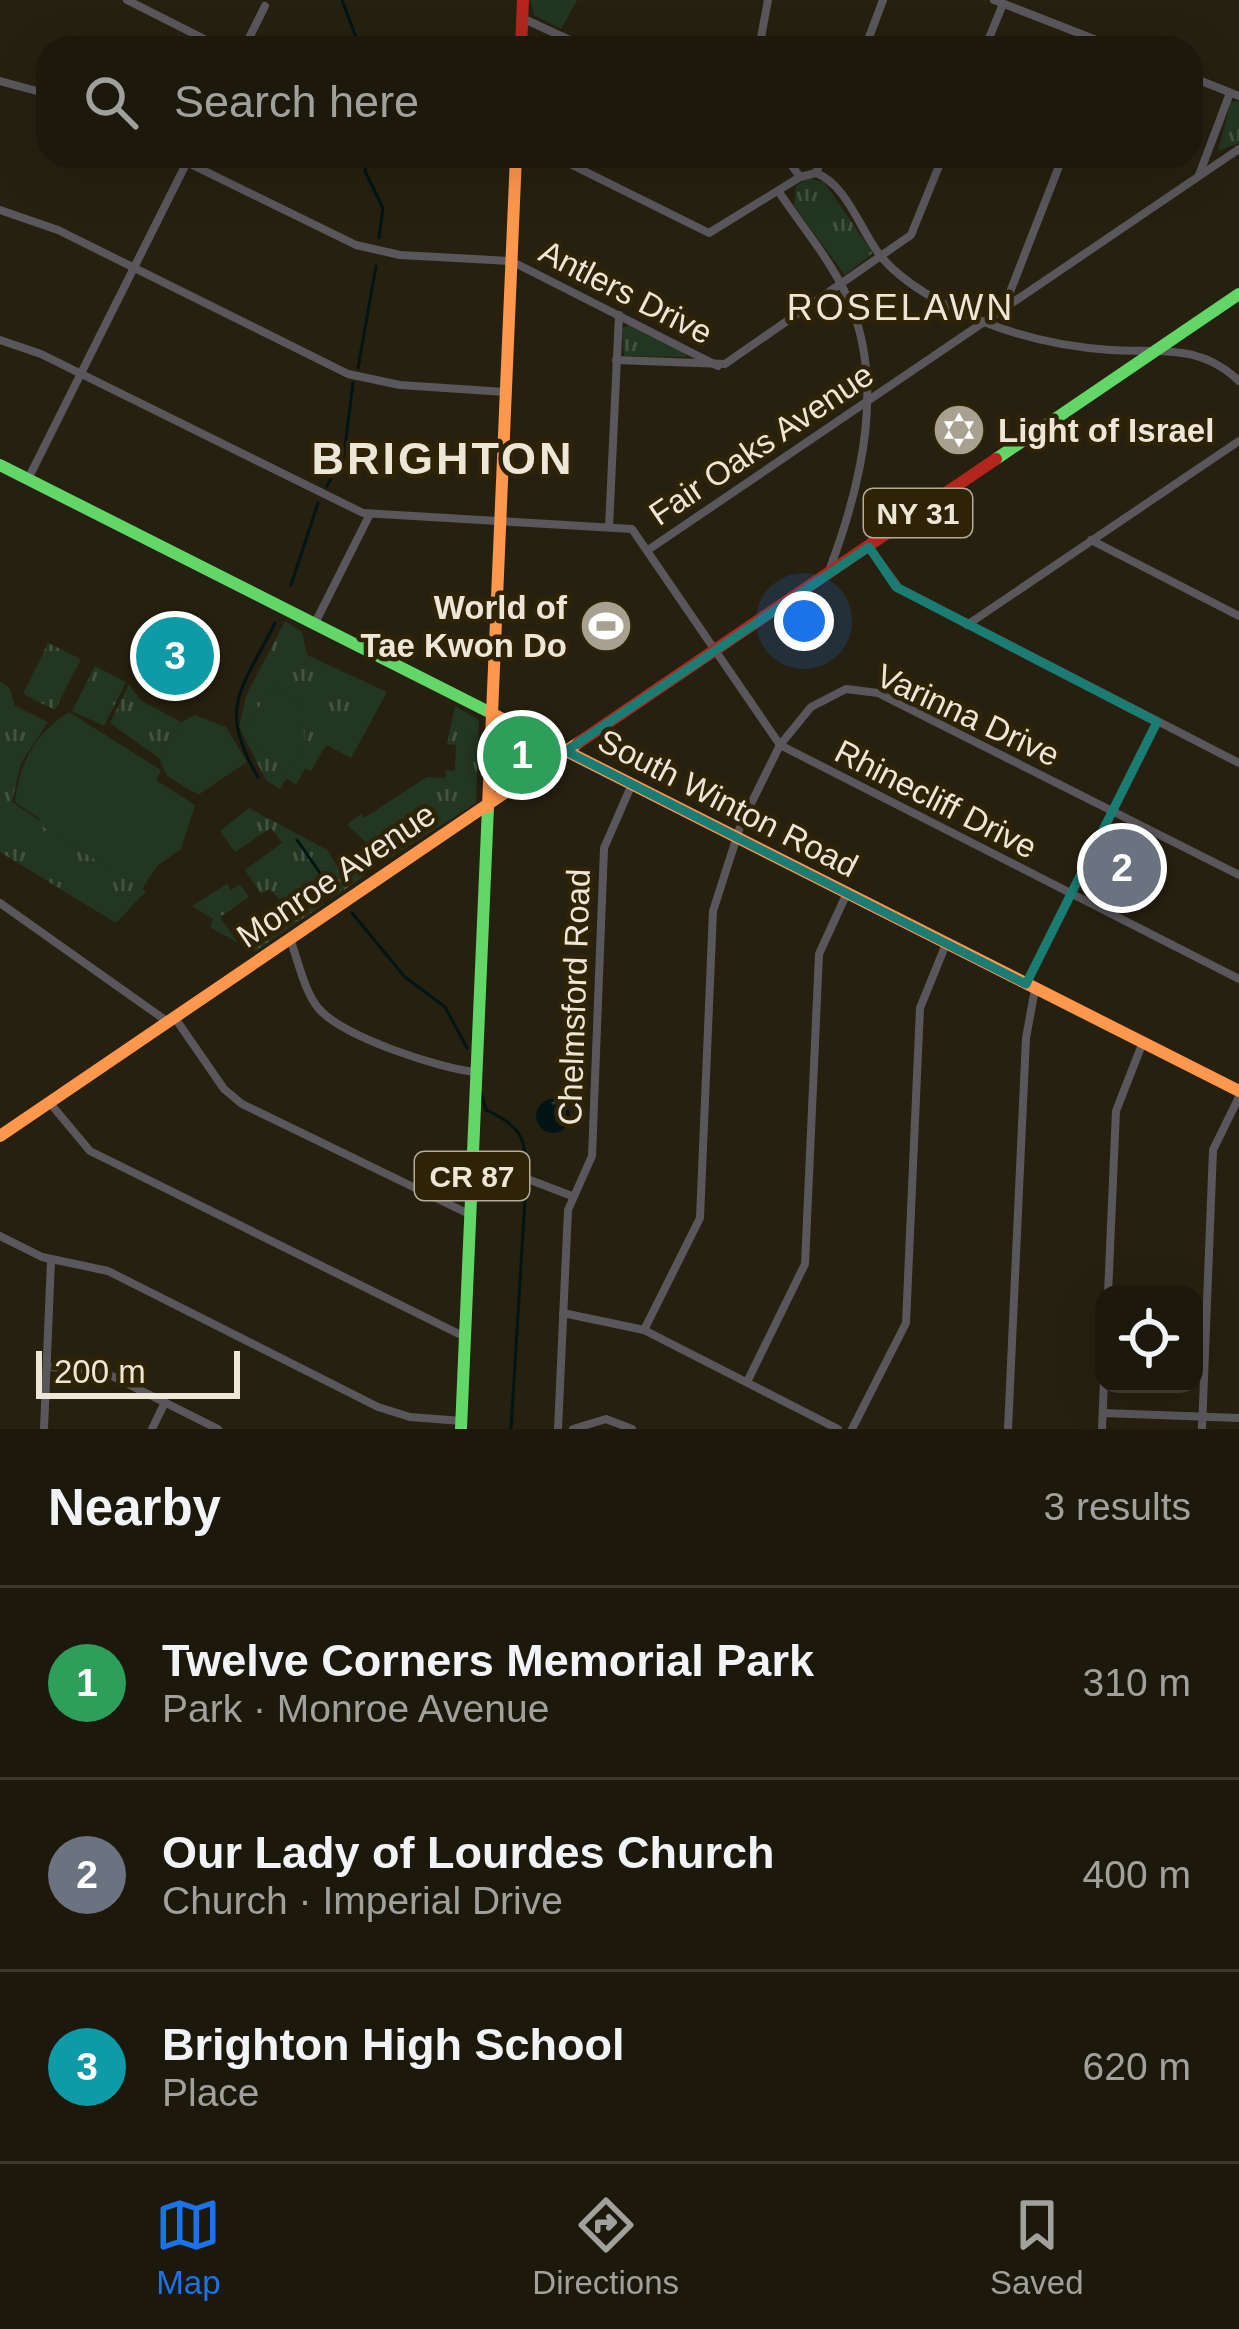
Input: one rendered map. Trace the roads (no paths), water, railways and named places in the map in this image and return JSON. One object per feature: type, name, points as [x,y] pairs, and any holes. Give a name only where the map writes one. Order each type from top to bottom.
[{"type":"main road","points":[[521,36],[523,0]]},
{"type":"main road","name":"CR 87","points":[[462,1425],[515,168]]},
{"type":"main road","name":"Monroe Avenue","points":[[0,1136],[1239,294]]},
{"type":"main road","name":"South Winton Road","points":[[0,465],[1239,1094]]},
{"type":"street","points":[[127,0],[198,36]]},
{"type":"street","points":[[761,36],[768,0]]},
{"type":"street","points":[[870,36],[884,0]]},
{"type":"street","points":[[988,36],[998,2],[1083,36]]},
{"type":"street","points":[[250,36],[265,6]]},
{"type":"street","points":[[522,18],[561,36]]},
{"type":"street","points":[[0,80],[36,90]]},
{"type":"street","points":[[1203,82],[1234,94],[1203,167]]},
{"type":"street","name":"Fair Oaks Avenue","points":[[648,550],[1239,149]]},
{"type":"street","points":[[28,479],[183,168]]},
{"type":"street","name":"Antlers Drive","points":[[206,168],[358,246],[400,255],[511,261],[718,365]]},
{"type":"street","points":[[578,168],[709,233],[800,177],[816,173]]},
{"type":"street","points":[[794,168],[800,177]]},
{"type":"street","points":[[816,173],[818,168]]},
{"type":"street","name":"Antlers Drive","points":[[616,360],[718,365],[914,232],[938,168]]},
{"type":"street","points":[[1003,310],[1058,168]]},
{"type":"street","points":[[1199,176],[1202,168]]},
{"type":"street","points":[[816,173],[835,187],[881,257],[914,284],[983,322],[1079,346],[1162,348],[1201,356],[1239,381]]},
{"type":"street","points":[[779,192],[841,284],[860,341],[866,402],[857,484],[828,572]]},
{"type":"street","points":[[0,210],[44,224],[368,380],[505,392]]},
{"type":"street","points":[[609,526],[619,314]]},
{"type":"street","points":[[0,340],[370,514],[609,526],[632,529],[648,550]]},
{"type":"street","points":[[967,625],[1239,441]]},
{"type":"street","points":[[315,623],[370,514]]},
{"type":"street","points":[[1090,540],[1239,616]]},
{"type":"street","points":[[869,547],[895,585],[1239,763]]},
{"type":"street","name":"Rhinecliff Drive","points":[[648,550],[780,745],[1239,979]]},
{"type":"street","name":"Varinna Drive","points":[[644,1330],[700,1218],[713,910],[738,838],[780,745],[820,700],[846,688],[868,689],[1239,875]]},
{"type":"street","points":[[1008,1429],[1030,986],[1157,722]]},
{"type":"street","name":"Chelmsford Road","points":[[558,1429],[572,1196],[592,1156],[604,848],[632,784]]},
{"type":"street","points":[[747,1382],[806,1264],[819,954],[847,893]]},
{"type":"street","points":[[0,903],[171,1020],[224,1089],[242,1104],[471,1215]]},
{"type":"street","points":[[290,938],[313,999],[328,1016],[428,1064],[477,1072]]},
{"type":"street","points":[[852,1429],[906,1323],[920,1008],[946,944]]},
{"type":"street","points":[[1108,1285],[1116,1111],[1143,1042]]},
{"type":"street","points":[[1202,1429],[1212,1162],[1239,1094]]},
{"type":"street","points":[[49,1102],[90,1151],[465,1337]]},
{"type":"street","points":[[473,1158],[572,1196]]},
{"type":"street","points":[[0,1236],[51,1260],[107,1271],[395,1413],[462,1425]]},
{"type":"street","points":[[44,1429],[51,1260]]},
{"type":"street","points":[[563,1313],[644,1330],[838,1429]]},
{"type":"street","points":[[47,1367],[100,1370],[218,1429]]},
{"type":"street","points":[[1102,1429],[1104,1393]]},
{"type":"street","points":[[152,1429],[165,1402]]},
{"type":"street","points":[[1103,1413],[1239,1418]]},
{"type":"street","points":[[573,1429],[606,1419],[632,1429]]},
{"type":"water","points":[[553,1099],[565,1104],[570,1116],[565,1128],[553,1133],[541,1128],[536,1116],[541,1104]]},
{"type":"waterway","points":[[342,0],[356,36]]},
{"type":"waterway","points":[[366,168],[383,208],[379,238]]},
{"type":"waterway","points":[[358,368],[376,266]]},
{"type":"waterway","points":[[327,486],[344,455],[353,383]]},
{"type":"waterway","points":[[291,585],[318,503]]},
{"type":"waterway","points":[[258,777],[245,753],[236,715],[244,682],[275,623]]},
{"type":"waterway","points":[[297,840],[334,893]]},
{"type":"waterway","points":[[352,913],[405,977],[445,1007],[467,1048]]},
{"type":"waterway","points":[[481,1093],[486,1110],[518,1133],[526,1172]]},
{"type":"waterway","points":[[511,1429],[526,1183]]},
{"type":"place","name":"Light of Israel","points":[[959,430]]},
{"type":"place","name":"World of Tae Kwon Do","points":[[606,626]]},
{"type":"place","name":"Brighton High School","points":[[175,656]]},
{"type":"place","name":"Twelve Corners Memorial Park","points":[[522,755]]},
{"type":"place","name":"Our Lady of Lourdes Church","points":[[1122,868]]},
{"type":"district","name":"ROSELAWN","points":[[901,307]]},
{"type":"district","name":"BRIGHTON","points":[[443,458]]}]
